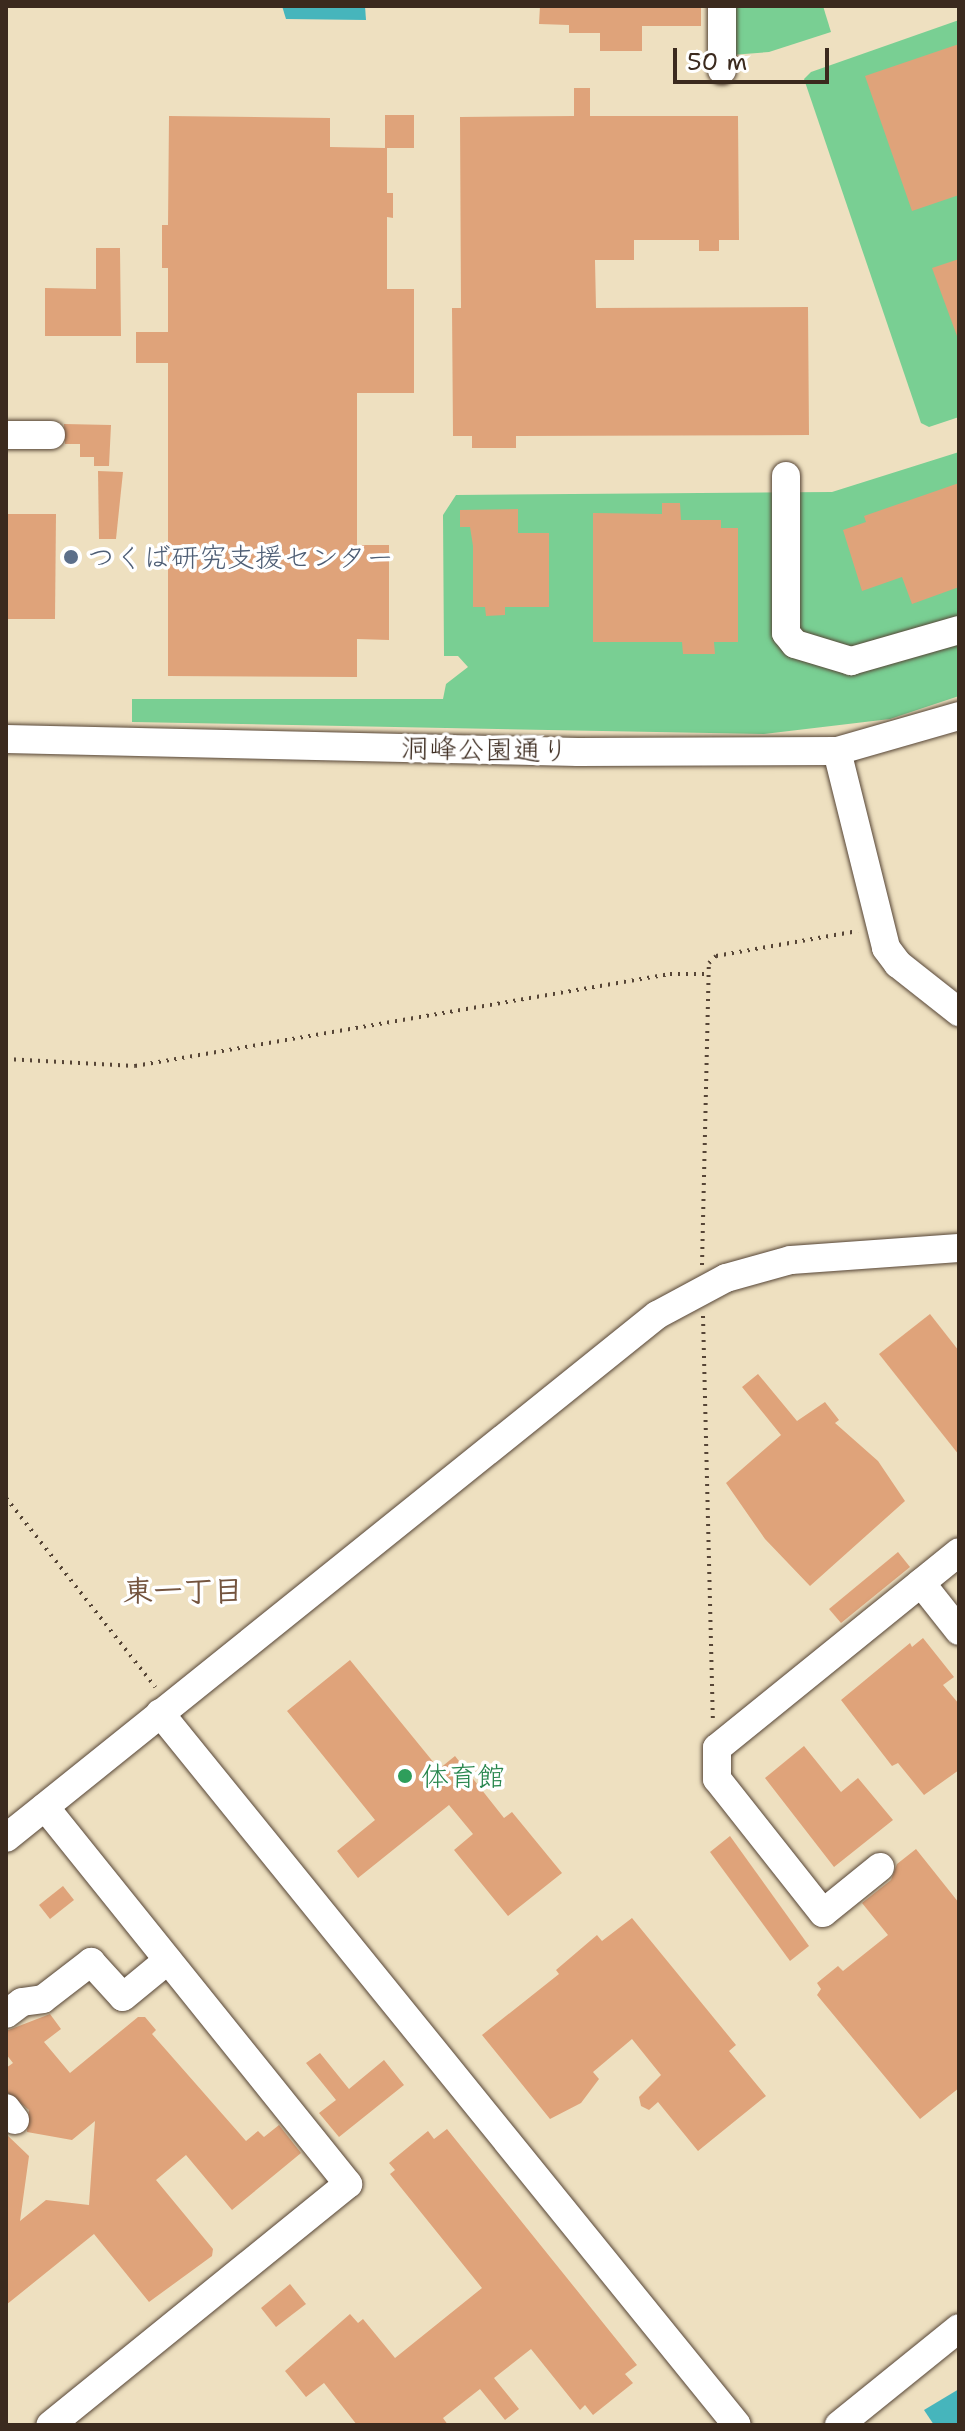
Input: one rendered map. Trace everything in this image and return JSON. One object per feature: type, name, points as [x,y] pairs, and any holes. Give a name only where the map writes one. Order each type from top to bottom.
[{"type":"street","points":[[722,6],[722,70]]},
{"type":"street","points":[[6,435],[51,435]]},
{"type":"street","points":[[786,476],[786,633],[795,644],[851,661],[959,630]]},
{"type":"street","name":"洞峰公園通り","points":[[6,739],[578,752],[837,751],[959,716]]},
{"type":"street","points":[[837,751],[882,939],[898,964],[959,1012]]},
{"type":"street","points":[[6,1838],[628,1334],[683,1299],[726,1278],[791,1260],[959,1248]]},
{"type":"street","points":[[880,1867],[823,1913],[717,1779],[717,1748],[959,1552]]},
{"type":"street","points":[[921,1583],[959,1631]]},
{"type":"street","points":[[164,1708],[737,2425]]},
{"type":"street","points":[[45,1807],[348,2184],[50,2425]]},
{"type":"street","points":[[6,2014],[22,2002],[43,1999],[91,1962],[123,1997],[168,1960]]},
{"type":"street","points":[[839,2425],[959,2328]]},
{"type":"path","points":[[702,1272],[708,974],[716,956],[858,931]]},
{"type":"path","points":[[6,1059],[135,1066],[655,976],[708,974]]},
{"type":"path","points":[[703,1310],[714,1728]]},
{"type":"path","points":[[6,1498],[164,1708]]},
{"type":"green space","points":[[731,6],[823,6],[831,32],[769,52],[731,55]]},
{"type":"green space","points":[[959,20],[959,417],[929,427],[921,423],[804,79],[811,72]]},
{"type":"green space","points":[[959,452],[959,696],[890,719],[764,734],[132,722],[132,699],[443,699],[446,684],[468,667],[458,656],[444,656],[443,515],[456,495],[832,492]]},
{"type":"water","points":[[282,6],[365,6],[366,20],[286,19]]},
{"type":"water","points":[[959,2389],[959,2425],[934,2425],[924,2410]]},
{"type":"building","points":[[540,6],[701,6],[701,26],[642,26],[642,51],[600,51],[600,33],[569,33],[569,25],[539,24]]},
{"type":"building","points":[[959,44],[959,195],[912,211],[865,76]]},
{"type":"building","points":[[574,88],[590,88],[590,116],[738,116],[739,240],[719,240],[719,251],[699,251],[699,240],[634,240],[634,260],[595,260],[596,308],[808,307],[809,435],[516,436],[516,448],[472,448],[472,436],[453,436],[452,308],[461,308],[460,117],[574,116]]},
{"type":"building","points":[[385,115],[414,115],[414,148],[387,148],[387,193],[393,193],[393,218],[387,217],[387,289],[414,289],[414,393],[357,393],[357,545],[389,545],[389,640],[357,639],[357,677],[168,676],[168,363],[136,363],[136,332],[168,332],[168,268],[162,268],[162,225],[168,225],[169,116],[330,118],[330,147],[385,148]]},
{"type":"building","points":[[96,248],[120,248],[121,336],[45,336],[45,288],[96,289]]},
{"type":"building","points":[[959,259],[959,336],[957,336],[932,268]]},
{"type":"building","points":[[64,424],[111,425],[109,466],[94,466],[94,457],[80,457],[80,444],[65,444]]},
{"type":"building","points":[[98,471],[123,472],[116,539],[99,539]]},
{"type":"building","points":[[959,483],[959,587],[912,604],[902,577],[862,591],[843,530],[866,522],[864,516]]},
{"type":"building","points":[[662,503],[680,503],[681,520],[721,520],[721,528],[738,528],[738,642],[714,642],[715,654],[683,654],[682,642],[593,642],[593,513],[662,514]]},
{"type":"building","points":[[518,509],[518,533],[549,533],[549,607],[505,607],[505,615],[486,616],[485,607],[473,607],[473,546],[470,527],[460,527],[460,510]]},
{"type":"building","points":[[6,514],[56,514],[55,619],[6,619]]},
{"type":"building","points":[[930,1314],[959,1351],[959,1455],[879,1354]]},
{"type":"building","points":[[758,1374],[797,1421],[825,1402],[839,1420],[835,1423],[878,1461],[905,1501],[810,1586],[765,1539],[726,1483],[781,1435],[742,1387]]},
{"type":"building","points":[[898,1552],[910,1567],[841,1623],[829,1609]]},
{"type":"building","points":[[923,1638],[954,1677],[943,1685],[959,1704],[959,1770],[924,1795],[898,1763],[892,1766],[841,1700],[910,1643],[912,1647]]},
{"type":"building","name":"体育館","points":[[350,1660],[439,1769],[455,1756],[504,1818],[512,1812],[562,1873],[508,1916],[454,1850],[473,1834],[449,1805],[358,1878],[337,1851],[375,1820],[287,1711]]},
{"type":"building","points":[[804,1746],[841,1792],[858,1778],[893,1820],[834,1867],[765,1778]]},
{"type":"building","points":[[730,1836],[809,1946],[790,1961],[710,1852]]},
{"type":"building","points":[[916,1849],[959,1903],[959,2088],[920,2119],[817,1995],[821,1989],[817,1983],[838,1966],[843,1971],[888,1935],[862,1903],[891,1880],[897,1864]]},
{"type":"building","points":[[63,1886],[74,1900],[50,1919],[39,1905]]},
{"type":"building","points":[[632,1918],[736,2045],[729,2051],[766,2096],[698,2151],[658,2102],[649,2110],[641,2106],[639,2097],[661,2075],[632,2039],[593,2072],[599,2079],[581,2103],[550,2119],[482,2035],[559,1974],[556,1970],[597,1935],[602,1941]]},
{"type":"building","points":[[50,2014],[61,2029],[44,2042],[70,2073],[138,2017],[145,2017],[156,2030],[152,2034],[246,2141],[258,2131],[264,2137],[279,2125],[301,2153],[232,2210],[186,2155],[156,2180],[213,2249],[212,2256],[149,2302],[94,2234],[6,2305],[6,2134],[29,2156],[20,2221],[46,2200],[89,2205],[95,2121],[72,2140],[27,2132],[29,2110],[6,2091],[6,2068],[13,2063],[6,2054],[6,2031]]},
{"type":"building","points":[[320,2053],[349,2089],[384,2060],[404,2085],[339,2137],[319,2113],[336,2100],[306,2063]]},
{"type":"building","points":[[447,2129],[637,2365],[625,2374],[633,2383],[593,2415],[585,2405],[580,2410],[531,2349],[494,2378],[519,2409],[505,2420],[480,2389],[443,2418],[448,2425],[357,2425],[324,2383],[306,2397],[285,2371],[350,2314],[358,2323],[363,2319],[395,2358],[482,2288],[390,2174],[395,2170],[389,2163],[428,2131],[434,2139]]},
{"type":"building","points":[[290,2284],[306,2304],[276,2327],[261,2308]]},
{"type":"place","name":"つくば研究支援センター","points":[[71,557]]},
{"type":"place","name":"体育館","points":[[405,1776]]},
{"type":"district","name":"東一丁目","points":[[183,1591]]}]
